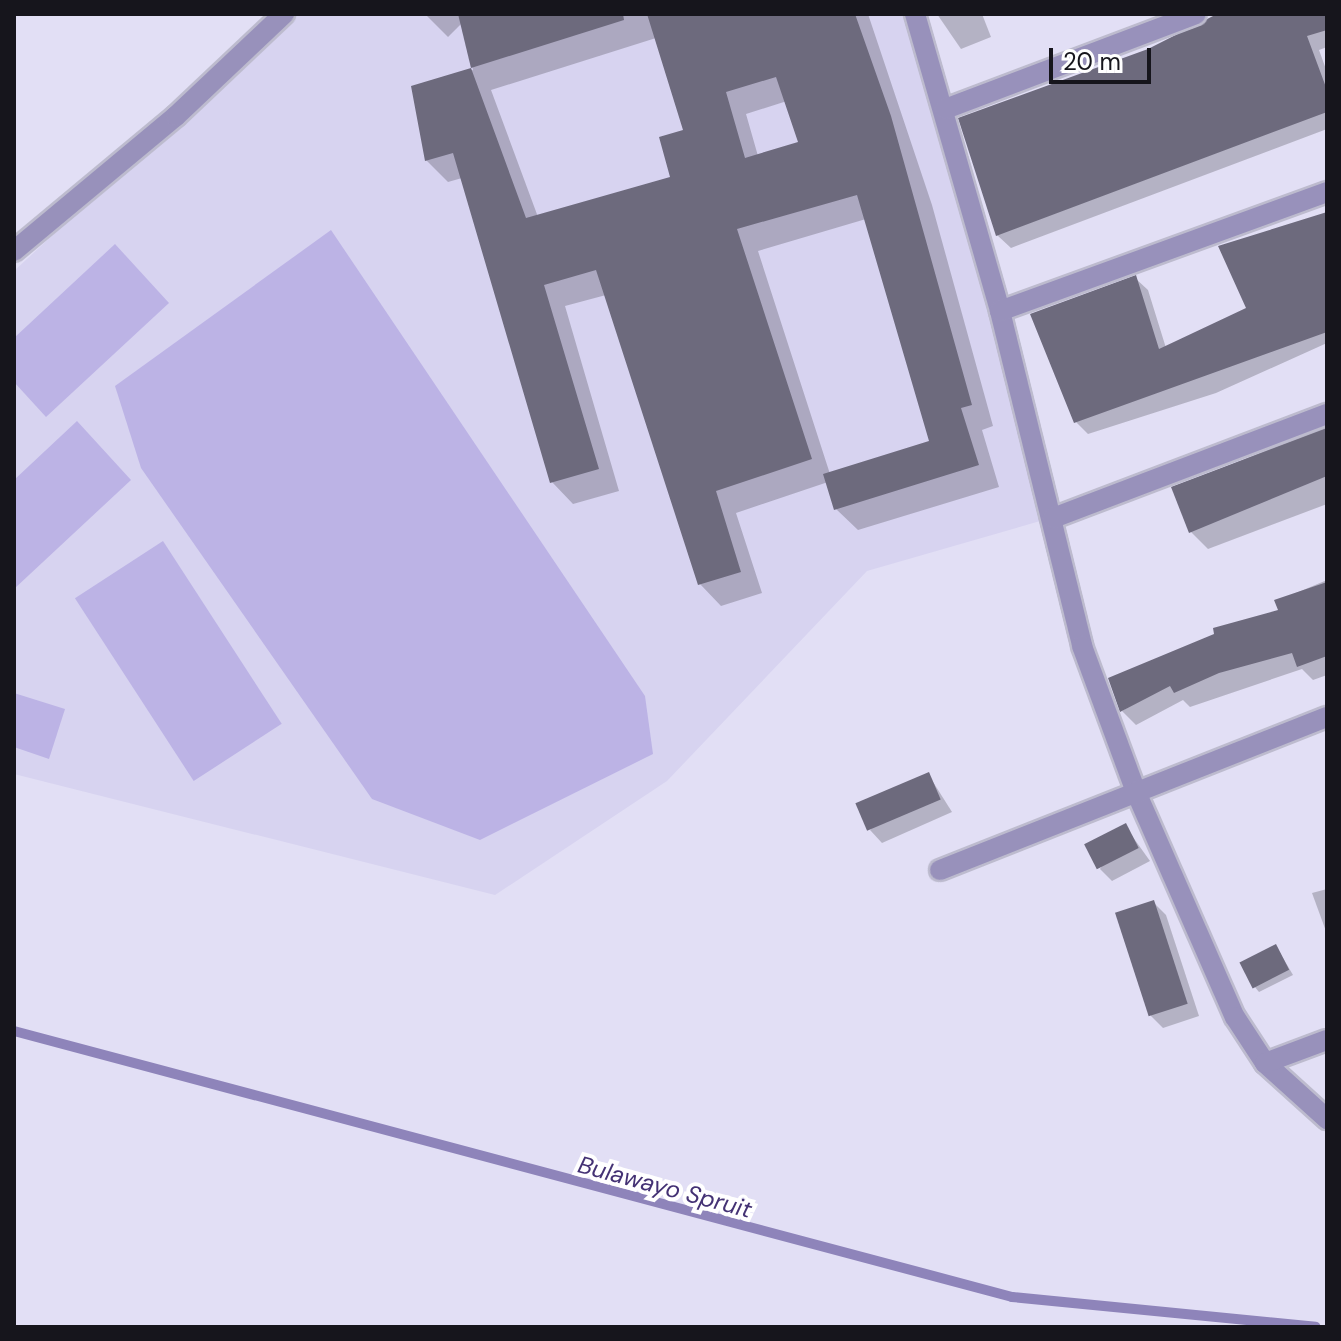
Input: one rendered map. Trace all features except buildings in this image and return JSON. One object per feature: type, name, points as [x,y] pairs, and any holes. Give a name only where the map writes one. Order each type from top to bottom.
[{"type":"street","points":[[14,251],[176,116],[284,14]]},
{"type":"street","points":[[915,14],[945,109],[1000,311],[1082,646],[1136,792],[1235,1017],[1265,1063],[1327,1119]]},
{"type":"street","points":[[945,109],[1196,14]]},
{"type":"street","points":[[1000,311],[1327,192]]},
{"type":"street","points":[[1053,518],[1327,414]]},
{"type":"street","points":[[940,870],[1327,717]]},
{"type":"street","points":[[1265,1063],[1327,1040]]},
{"type":"shaded area","points":[[291,14],[909,14],[1047,519],[867,571],[667,781],[495,895],[14,774],[14,271]]},
{"type":"shaded area","points":[[331,230],[645,696],[653,754],[480,840],[372,799],[141,468],[115,386]]},
{"type":"shaded area","points":[[115,244],[169,303],[46,417],[14,382],[14,338]]},
{"type":"shaded area","points":[[77,421],[131,480],[14,589],[14,480]]},
{"type":"shaded area","points":[[163,541],[282,724],[194,781],[75,598]]},
{"type":"shaded area","points":[[14,693],[65,709],[49,759],[14,747]]},
{"type":"waterway","name":"Bulawayo Spruit","points":[[14,1031],[1012,1297],[1316,1327]]}]
